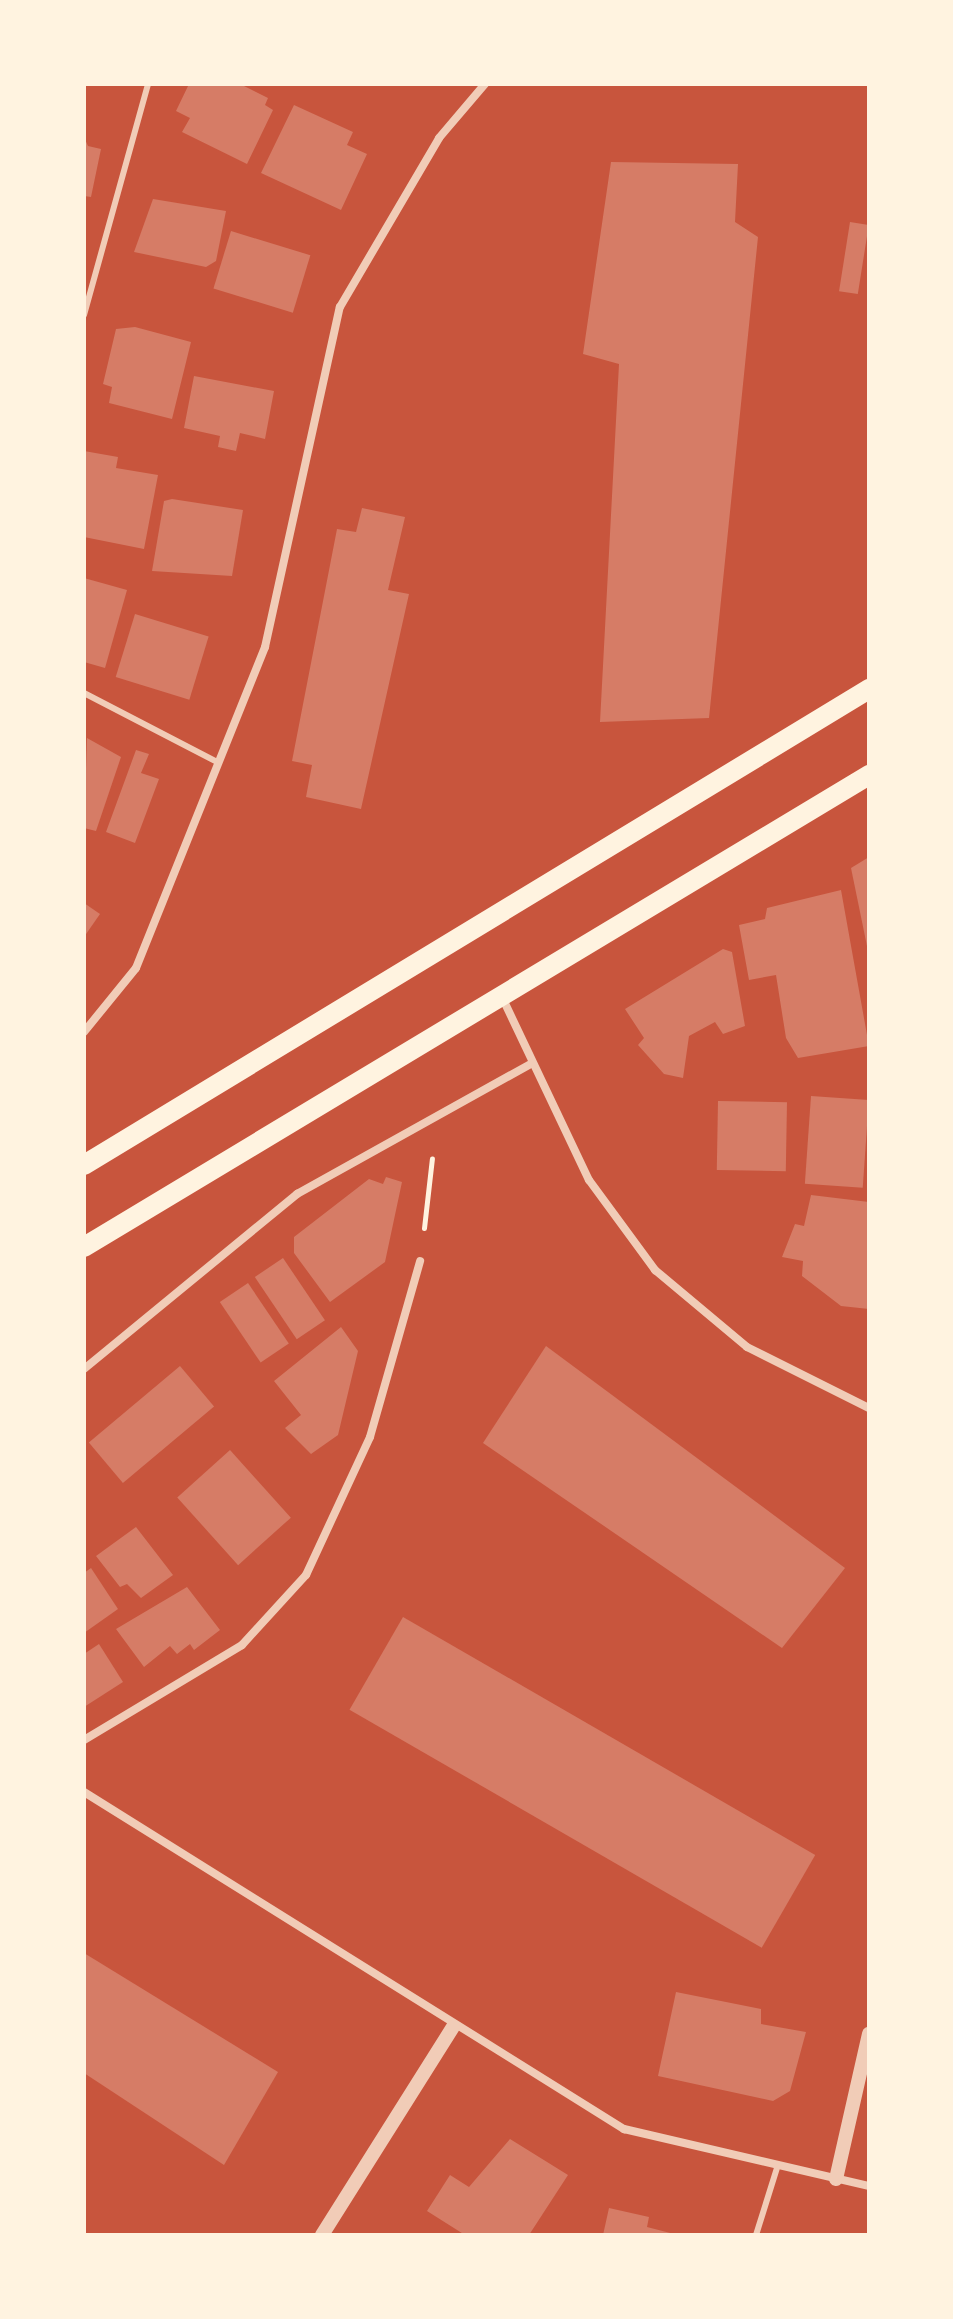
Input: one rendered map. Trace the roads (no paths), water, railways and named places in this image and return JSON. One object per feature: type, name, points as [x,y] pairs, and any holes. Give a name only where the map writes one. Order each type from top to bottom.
[{"type":"main road","points":[[84,1165],[869,689]]},
{"type":"main road","points":[[84,1247],[869,775]]},
{"type":"street","points":[[84,1032],[136,968],[265,647],[340,307],[439,138],[485,84]]},
{"type":"street","points":[[501,994],[589,1180],[655,1270],[747,1347],[869,1408]]},
{"type":"street","points":[[84,1369],[297,1194],[532,1063]]},
{"type":"street","points":[[84,1740],[242,1645],[306,1575],[370,1437],[420,1261]]},
{"type":"street","points":[[84,1792],[453,2027],[624,2129],[777,2168],[869,2186]]},
{"type":"street","points":[[322,2235],[453,2027]]},
{"type":"street","points":[[836,2179],[869,2034]]},
{"type":"lane","points":[[84,315],[148,84]]},
{"type":"lane","points":[[84,693],[219,763]]},
{"type":"lane","points":[[756,2235],[777,2168]]}]
